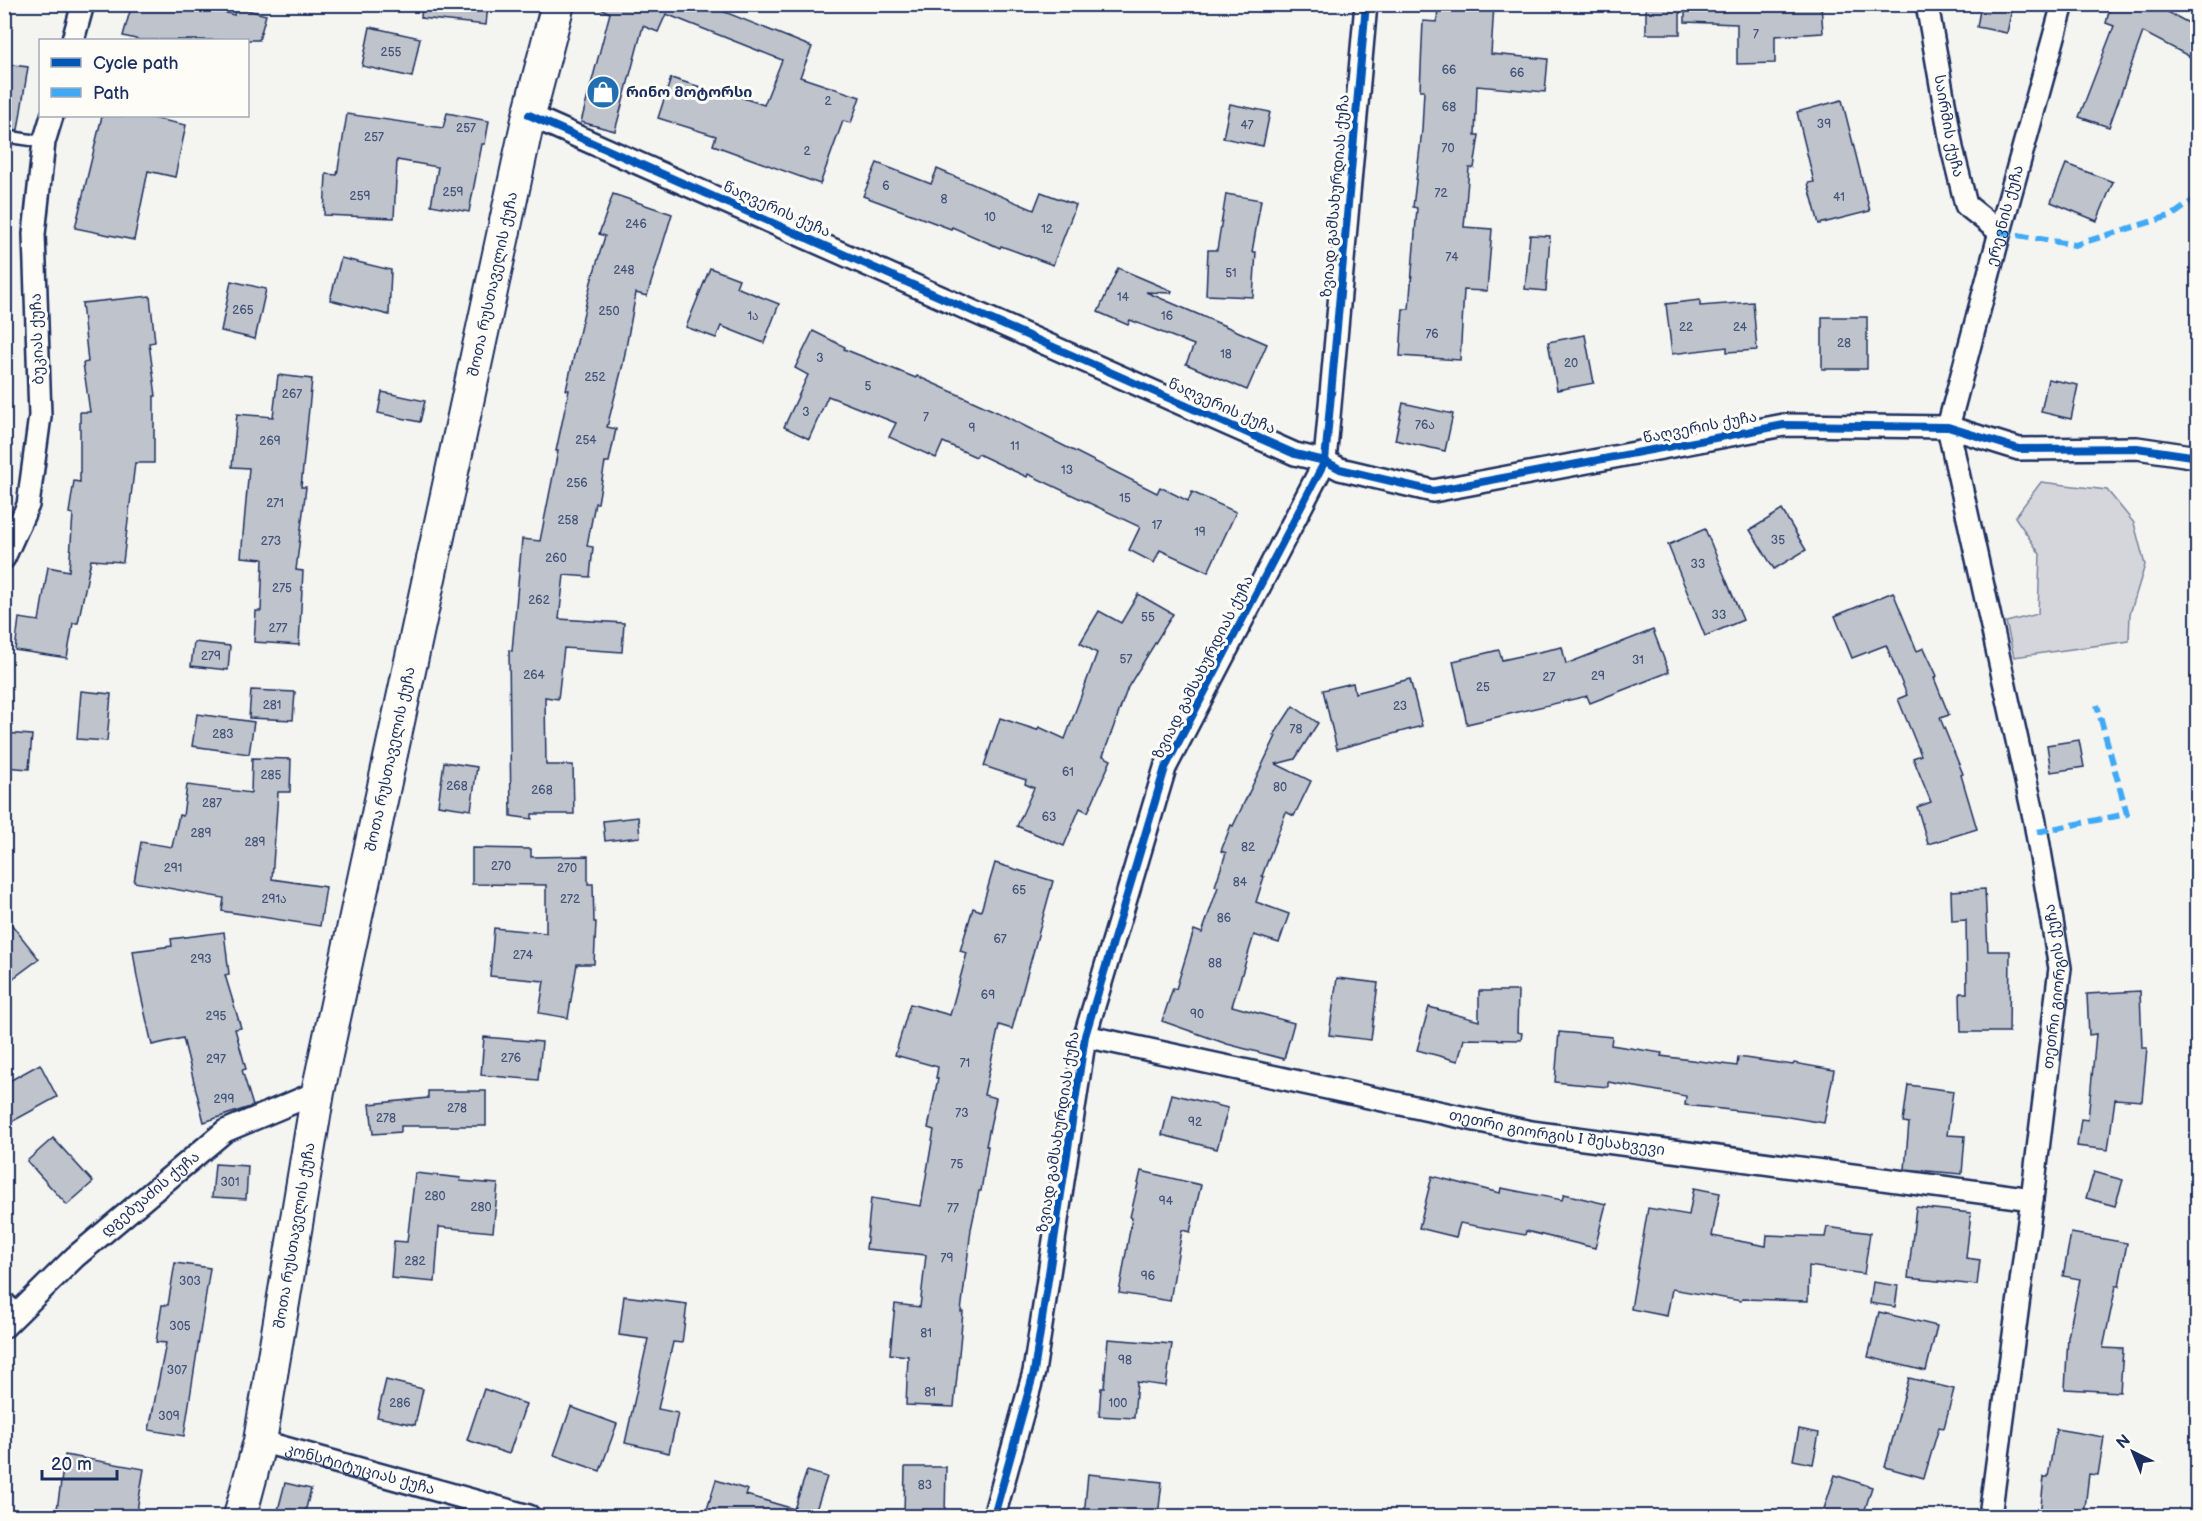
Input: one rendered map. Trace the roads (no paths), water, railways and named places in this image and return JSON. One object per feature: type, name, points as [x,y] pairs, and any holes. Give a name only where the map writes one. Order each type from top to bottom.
[{"type":"main road","name":"შოთა რუსთაველის ქუჩა","points":[[240,1516],[260,1441],[318,1092],[529,115],[558,4]]},
{"type":"street","points":[[73,39],[83,4]]},
{"type":"street","name":"ზვიად გამსახურდიას ქუჩა","points":[[994,1516],[1034,1372],[1086,1036],[1165,768],[1325,461],[1366,4]]},
{"type":"street","name":"საირმის ქუჩა","points":[[1927,4],[1952,148],[1966,206],[2000,232]]},
{"type":"street","name":"ერევნის ქუჩა","points":[[1948,427],[2063,4]]},
{"type":"street","name":"წაღვერის ქუჩა","points":[[529,115],[1295,454],[1325,461],[1340,469],[1433,491],[1784,425],[1948,427],[2019,449],[2137,448],[2193,456]]},
{"type":"street","name":"ბუკიას ქუჩა","points":[[4,558],[28,505],[40,416],[34,234],[44,141],[52,117]]},
{"type":"street","name":"თეთრი გიორგის ქუჩა","points":[[1948,427],[2035,822],[2060,969],[1990,1516]]},
{"type":"street","name":"თეთრი გიორგის I შესახვევი","points":[[1086,1036],[1530,1132],[2032,1199]]},
{"type":"street","name":"დგებუაძის ქუჩა","points":[[4,1327],[75,1257],[225,1131],[318,1092]]},
{"type":"street","name":"კონსტიტუციას ქუჩა","points":[[260,1441],[529,1516]]},
{"type":"lane","points":[[4,136],[44,141]]},
{"type":"lane","points":[[4,1295],[20,1312]]},
{"type":"place","name":"რინო მოტორსი","points":[[603,92]]}]
